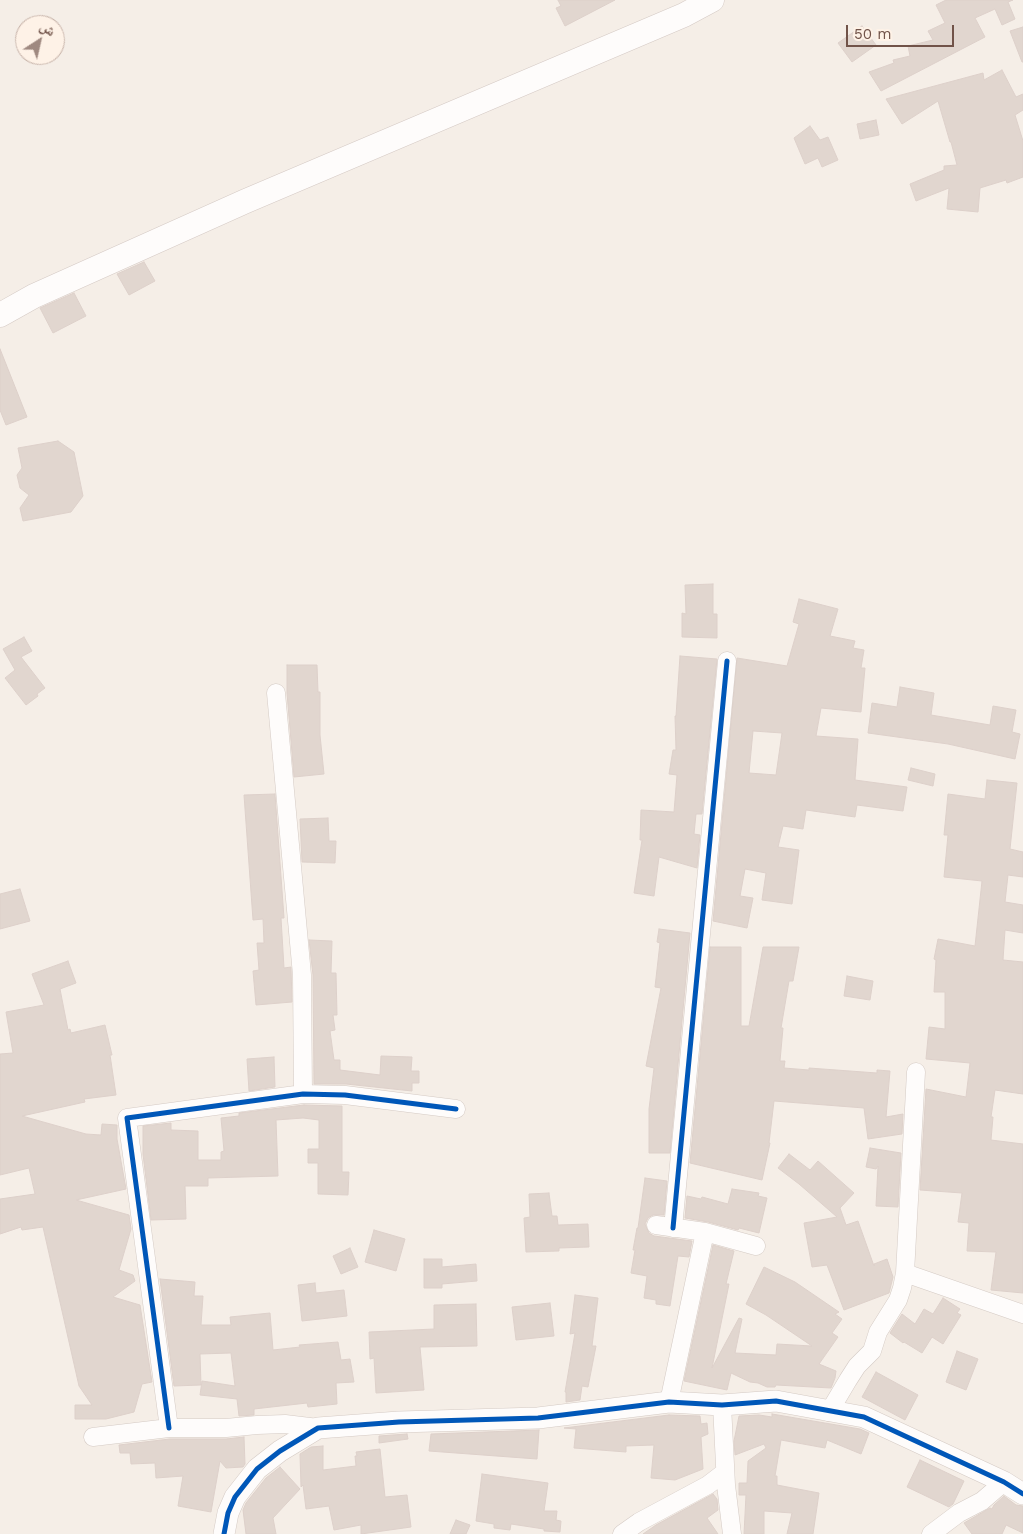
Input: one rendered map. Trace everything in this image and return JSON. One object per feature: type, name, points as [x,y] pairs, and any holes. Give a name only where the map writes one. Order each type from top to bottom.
[{"type":"main road","points":[[0,314],[34,296],[246,201],[684,15],[712,0]]},
{"type":"street","points":[[727,661],[665,1227],[705,1232],[756,1246]]},
{"type":"street","points":[[276,693],[302,974],[303,1094]]},
{"type":"street","points":[[829,1412],[857,1366],[872,1350],[878,1332],[898,1300],[906,1273],[916,1072]]},
{"type":"street","points":[[169,1428],[127,1118],[303,1094],[345,1095],[456,1109]]},
{"type":"street","points":[[669,1402],[705,1232]]},
{"type":"street","points":[[906,1273],[1023,1314]]},
{"type":"street","points":[[93,1437],[169,1428],[226,1428],[285,1424],[318,1428],[399,1422],[538,1418],[669,1402],[722,1405],[776,1401],[812,1406],[829,1412],[864,1417],[1004,1482],[1023,1494]]},
{"type":"street","points":[[722,1405],[725,1472],[732,1534]]},
{"type":"street","points":[[224,1534],[228,1512],[235,1497],[257,1469],[280,1450],[318,1428]]},
{"type":"street","points":[[622,1534],[639,1522],[701,1489],[725,1472]]},
{"type":"street","points":[[931,1534],[959,1513],[982,1501],[1004,1482]]},
{"type":"building","points":[[558,0],[615,0],[565,26],[556,8],[561,6]]},
{"type":"building","points":[[946,0],[1013,0],[1008,2],[1015,19],[1002,25],[995,9],[975,18],[985,37],[881,91],[869,72],[894,63],[893,60],[910,56],[908,46],[933,40],[928,31],[945,23],[936,5]]},
{"type":"building","points":[[862,26],[876,45],[852,62],[838,43]]},
{"type":"building","points":[[1023,27],[1023,62],[1022,62],[1010,31]]},
{"type":"building","points":[[1002,70],[1016,97],[1023,94],[1023,110],[1015,115],[1023,141],[1023,177],[1007,183],[1006,180],[980,188],[978,212],[947,209],[949,188],[916,201],[910,184],[944,170],[944,166],[957,165],[951,142],[938,101],[902,124],[886,99],[983,73],[984,80]]},
{"type":"building","points":[[876,120],[879,135],[860,139],[857,124]]},
{"type":"building","points":[[810,126],[820,140],[828,137],[838,160],[822,167],[818,158],[805,164],[794,138]]},
{"type":"building","points":[[144,262],[155,281],[129,295],[117,274]]},
{"type":"building","points":[[74,293],[86,316],[53,333],[40,308]]},
{"type":"building","points":[[0,349],[27,417],[6,425],[0,410]]},
{"type":"building","points":[[58,441],[74,452],[83,496],[71,512],[23,521],[20,508],[29,495],[20,488],[17,475],[22,468],[18,448]]},
{"type":"building","points":[[713,584],[713,614],[717,614],[717,638],[682,637],[682,613],[686,614],[685,585]]},
{"type":"building","points":[[799,599],[838,609],[830,636],[855,641],[853,648],[864,650],[861,668],[865,668],[861,712],[821,708],[816,736],[858,739],[855,780],[907,787],[903,811],[857,805],[855,817],[806,810],[803,829],[783,826],[778,847],[799,850],[792,904],[762,900],[766,873],[745,869],[740,896],[753,898],[747,928],[713,921],[737,658],[787,666],[799,624],[793,622]],"holes":[[[753,731],[782,733],[776,775],[749,773]]]},
{"type":"building","points":[[24,637],[32,651],[21,657],[45,688],[26,705],[5,678],[15,670],[3,649]]},
{"type":"building","points":[[680,656],[717,659],[702,814],[696,814],[694,834],[700,835],[697,868],[659,857],[654,896],[634,893],[642,840],[640,840],[641,810],[674,812],[677,775],[669,774],[673,750],[676,750],[675,716]]},
{"type":"building","points":[[287,665],[317,665],[324,774],[294,777],[287,693]]},
{"type":"building","points":[[900,687],[934,693],[931,715],[990,725],[993,706],[1016,710],[1012,732],[1020,734],[1015,759],[948,744],[868,733],[872,703],[897,707]]},
{"type":"building","points":[[911,768],[935,774],[933,786],[908,780]]},
{"type":"building","points":[[987,780],[1017,783],[1010,849],[1023,852],[1023,877],[1008,875],[1005,902],[1023,905],[1023,933],[1005,930],[1003,960],[1023,962],[1023,1094],[995,1090],[991,1117],[993,1117],[991,1140],[1023,1144],[1023,1293],[991,1290],[996,1252],[967,1251],[969,1223],[958,1222],[962,1193],[920,1190],[926,1089],[966,1097],[970,1063],[926,1059],[929,1027],[945,1029],[945,992],[934,992],[936,960],[934,959],[938,939],[975,946],[982,881],[944,877],[948,835],[944,835],[948,794],[985,799]]},
{"type":"building","points":[[275,794],[284,918],[281,918],[284,968],[291,967],[292,1002],[256,1005],[253,971],[259,970],[257,943],[264,943],[263,919],[253,920],[244,795]]},
{"type":"building","points":[[328,818],[329,841],[336,841],[335,863],[302,862],[300,819]]},
{"type":"building","points":[[20,889],[30,921],[0,929],[0,894]]},
{"type":"building","points":[[659,929],[690,933],[670,1153],[649,1153],[649,1109],[654,1068],[646,1066],[661,988],[655,987],[660,943],[657,942]]},
{"type":"building","points":[[309,940],[332,941],[331,973],[336,973],[337,1015],[333,1015],[335,1030],[330,1031],[334,1060],[340,1060],[340,1070],[380,1075],[381,1056],[412,1057],[411,1071],[419,1071],[419,1083],[412,1083],[412,1091],[346,1084],[314,1084],[313,975]]},
{"type":"building","points":[[710,947],[741,947],[741,1026],[749,1026],[763,947],[799,947],[793,981],[789,981],[781,1028],[783,1028],[780,1061],[785,1061],[784,1068],[877,1073],[877,1070],[890,1071],[886,1117],[903,1114],[902,1134],[868,1139],[864,1108],[774,1101],[770,1143],[762,1180],[690,1163]]},
{"type":"building","points":[[68,961],[76,983],[60,989],[68,1030],[70,1029],[71,1033],[105,1025],[112,1055],[110,1055],[116,1095],[84,1099],[85,1102],[22,1116],[86,1134],[101,1135],[102,1124],[117,1125],[117,1139],[126,1189],[76,1200],[129,1215],[131,1229],[119,1270],[133,1275],[135,1281],[113,1297],[140,1305],[152,1382],[142,1384],[134,1412],[106,1419],[75,1419],[75,1405],[92,1405],[79,1386],[43,1227],[22,1230],[21,1227],[0,1234],[0,1199],[35,1194],[29,1168],[0,1175],[0,1054],[13,1053],[6,1012],[44,1005],[32,974]]},
{"type":"building","points":[[847,976],[873,981],[870,1000],[844,996]]},
{"type":"building","points":[[274,1057],[275,1087],[249,1091],[247,1059]]},
{"type":"building","points":[[304,1105],[342,1106],[342,1172],[349,1172],[348,1195],[318,1194],[318,1163],[308,1163],[308,1149],[319,1149],[319,1120],[303,1118],[276,1120],[278,1176],[208,1178],[208,1186],[185,1186],[186,1219],[151,1220],[143,1154],[143,1126],[171,1123],[171,1130],[198,1131],[198,1160],[221,1160],[221,1152],[224,1151],[221,1118],[239,1116],[239,1113]]},
{"type":"building","points":[[870,1148],[901,1153],[898,1207],[876,1206],[878,1166],[876,1169],[866,1167]]},
{"type":"building","points":[[789,1154],[810,1170],[818,1161],[854,1193],[840,1208],[846,1225],[858,1221],[874,1266],[874,1264],[887,1259],[893,1277],[889,1293],[844,1310],[827,1265],[812,1267],[804,1223],[837,1217],[778,1168]]},
{"type":"building","points":[[645,1178],[667,1181],[664,1215],[653,1215],[648,1218],[645,1224],[649,1233],[654,1236],[692,1241],[689,1257],[678,1256],[670,1306],[656,1304],[656,1300],[644,1298],[647,1276],[631,1273]]},
{"type":"building","points":[[732,1189],[759,1193],[758,1196],[767,1198],[759,1233],[685,1218],[687,1196],[701,1199],[702,1197],[728,1204]]},
{"type":"building","points":[[549,1193],[552,1216],[557,1216],[558,1225],[588,1224],[589,1247],[559,1248],[559,1251],[526,1252],[524,1218],[530,1217],[529,1194]]},
{"type":"building","points":[[374,1230],[405,1239],[396,1271],[365,1262]]},
{"type":"building","points":[[713,1245],[734,1251],[726,1284],[729,1284],[712,1368],[739,1318],[742,1319],[735,1353],[776,1355],[777,1344],[812,1346],[746,1304],[764,1267],[795,1282],[839,1312],[835,1314],[842,1319],[832,1333],[838,1337],[819,1364],[836,1371],[831,1388],[776,1385],[775,1387],[767,1387],[750,1382],[731,1373],[727,1390],[684,1381]]},
{"type":"building","points":[[350,1248],[358,1267],[341,1274],[333,1256]]},
{"type":"building","points":[[424,1259],[442,1259],[442,1267],[476,1264],[477,1281],[442,1284],[442,1288],[424,1288]]},
{"type":"building","points":[[160,1279],[195,1282],[194,1296],[203,1296],[201,1325],[231,1325],[230,1317],[270,1313],[273,1350],[300,1347],[299,1345],[338,1342],[341,1360],[350,1359],[354,1382],[336,1383],[337,1404],[308,1407],[307,1403],[254,1409],[254,1415],[239,1416],[237,1399],[200,1395],[202,1381],[235,1386],[231,1353],[200,1354],[201,1385],[174,1386]]},
{"type":"building","points":[[315,1283],[316,1293],[344,1290],[347,1316],[302,1321],[298,1285]]},
{"type":"building","points":[[575,1295],[598,1298],[592,1346],[596,1346],[588,1387],[582,1386],[580,1400],[566,1402],[565,1392],[575,1333],[570,1334]]},
{"type":"building","points":[[943,1298],[960,1309],[957,1313],[961,1315],[943,1344],[932,1337],[922,1353],[903,1343],[890,1333],[902,1314],[915,1324],[924,1309],[933,1314]]},
{"type":"building","points":[[550,1303],[554,1336],[516,1340],[512,1307]]},
{"type":"building","points":[[476,1304],[477,1346],[420,1347],[424,1390],[376,1393],[374,1358],[370,1359],[369,1332],[434,1329],[434,1305]]},
{"type":"building","points":[[957,1351],[978,1359],[966,1390],[946,1382]]},
{"type":"building","points":[[876,1372],[918,1395],[905,1420],[862,1397]]},
{"type":"building","points":[[772,1414],[860,1429],[869,1433],[861,1454],[827,1440],[825,1448],[781,1440],[775,1476],[777,1476],[777,1485],[819,1493],[813,1534],[787,1534],[792,1513],[764,1511],[764,1534],[744,1534],[746,1495],[739,1495],[739,1483],[747,1483],[748,1461],[766,1448],[764,1444],[735,1455],[734,1441],[739,1416],[759,1415],[772,1417]]},
{"type":"building","points":[[669,1415],[700,1416],[701,1424],[707,1423],[708,1434],[701,1437],[703,1469],[675,1480],[651,1478],[654,1445],[626,1446],[626,1452],[574,1448],[576,1429],[564,1428]]},
{"type":"building","points":[[539,1430],[537,1459],[429,1451],[431,1434]]},
{"type":"building","points":[[407,1434],[408,1439],[379,1443],[379,1436]]},
{"type":"building","points":[[244,1437],[245,1464],[243,1467],[226,1468],[220,1461],[211,1512],[178,1506],[183,1476],[156,1478],[155,1463],[131,1464],[130,1453],[120,1453],[119,1445],[170,1439],[226,1439]]},
{"type":"building","points":[[323,1446],[323,1470],[356,1466],[356,1452],[380,1449],[385,1497],[407,1495],[411,1527],[361,1534],[361,1525],[334,1530],[329,1506],[306,1509],[303,1485],[301,1487],[300,1454],[311,1447]]},
{"type":"building","points":[[920,1460],[964,1481],[953,1504],[949,1507],[907,1487]]},
{"type":"building","points":[[280,1467],[300,1489],[273,1518],[276,1534],[246,1534],[243,1510],[246,1503],[266,1478]]},
{"type":"building","points":[[482,1474],[548,1483],[544,1511],[557,1511],[556,1520],[561,1521],[560,1532],[544,1531],[544,1529],[511,1524],[510,1530],[494,1528],[494,1524],[476,1521]]},
{"type":"building","points":[[713,1494],[717,1499],[718,1510],[707,1518],[718,1534],[643,1534],[656,1525]]},
{"type":"building","points":[[1004,1496],[1016,1505],[1023,1506],[1023,1533],[1006,1525],[1002,1534],[972,1534],[964,1523],[990,1508],[992,1509]]},
{"type":"building","points":[[456,1520],[470,1525],[466,1534],[450,1534]]},
{"type":"cycle path","points":[[673,1228],[727,661]]},
{"type":"cycle path","points":[[169,1428],[127,1118],[303,1094],[345,1095],[456,1109]]},
{"type":"cycle path","points":[[224,1534],[228,1513],[235,1497],[257,1469],[280,1451],[318,1428],[399,1422],[538,1418],[669,1402],[722,1405],[776,1401],[864,1417],[1004,1482],[1023,1494]]}]
